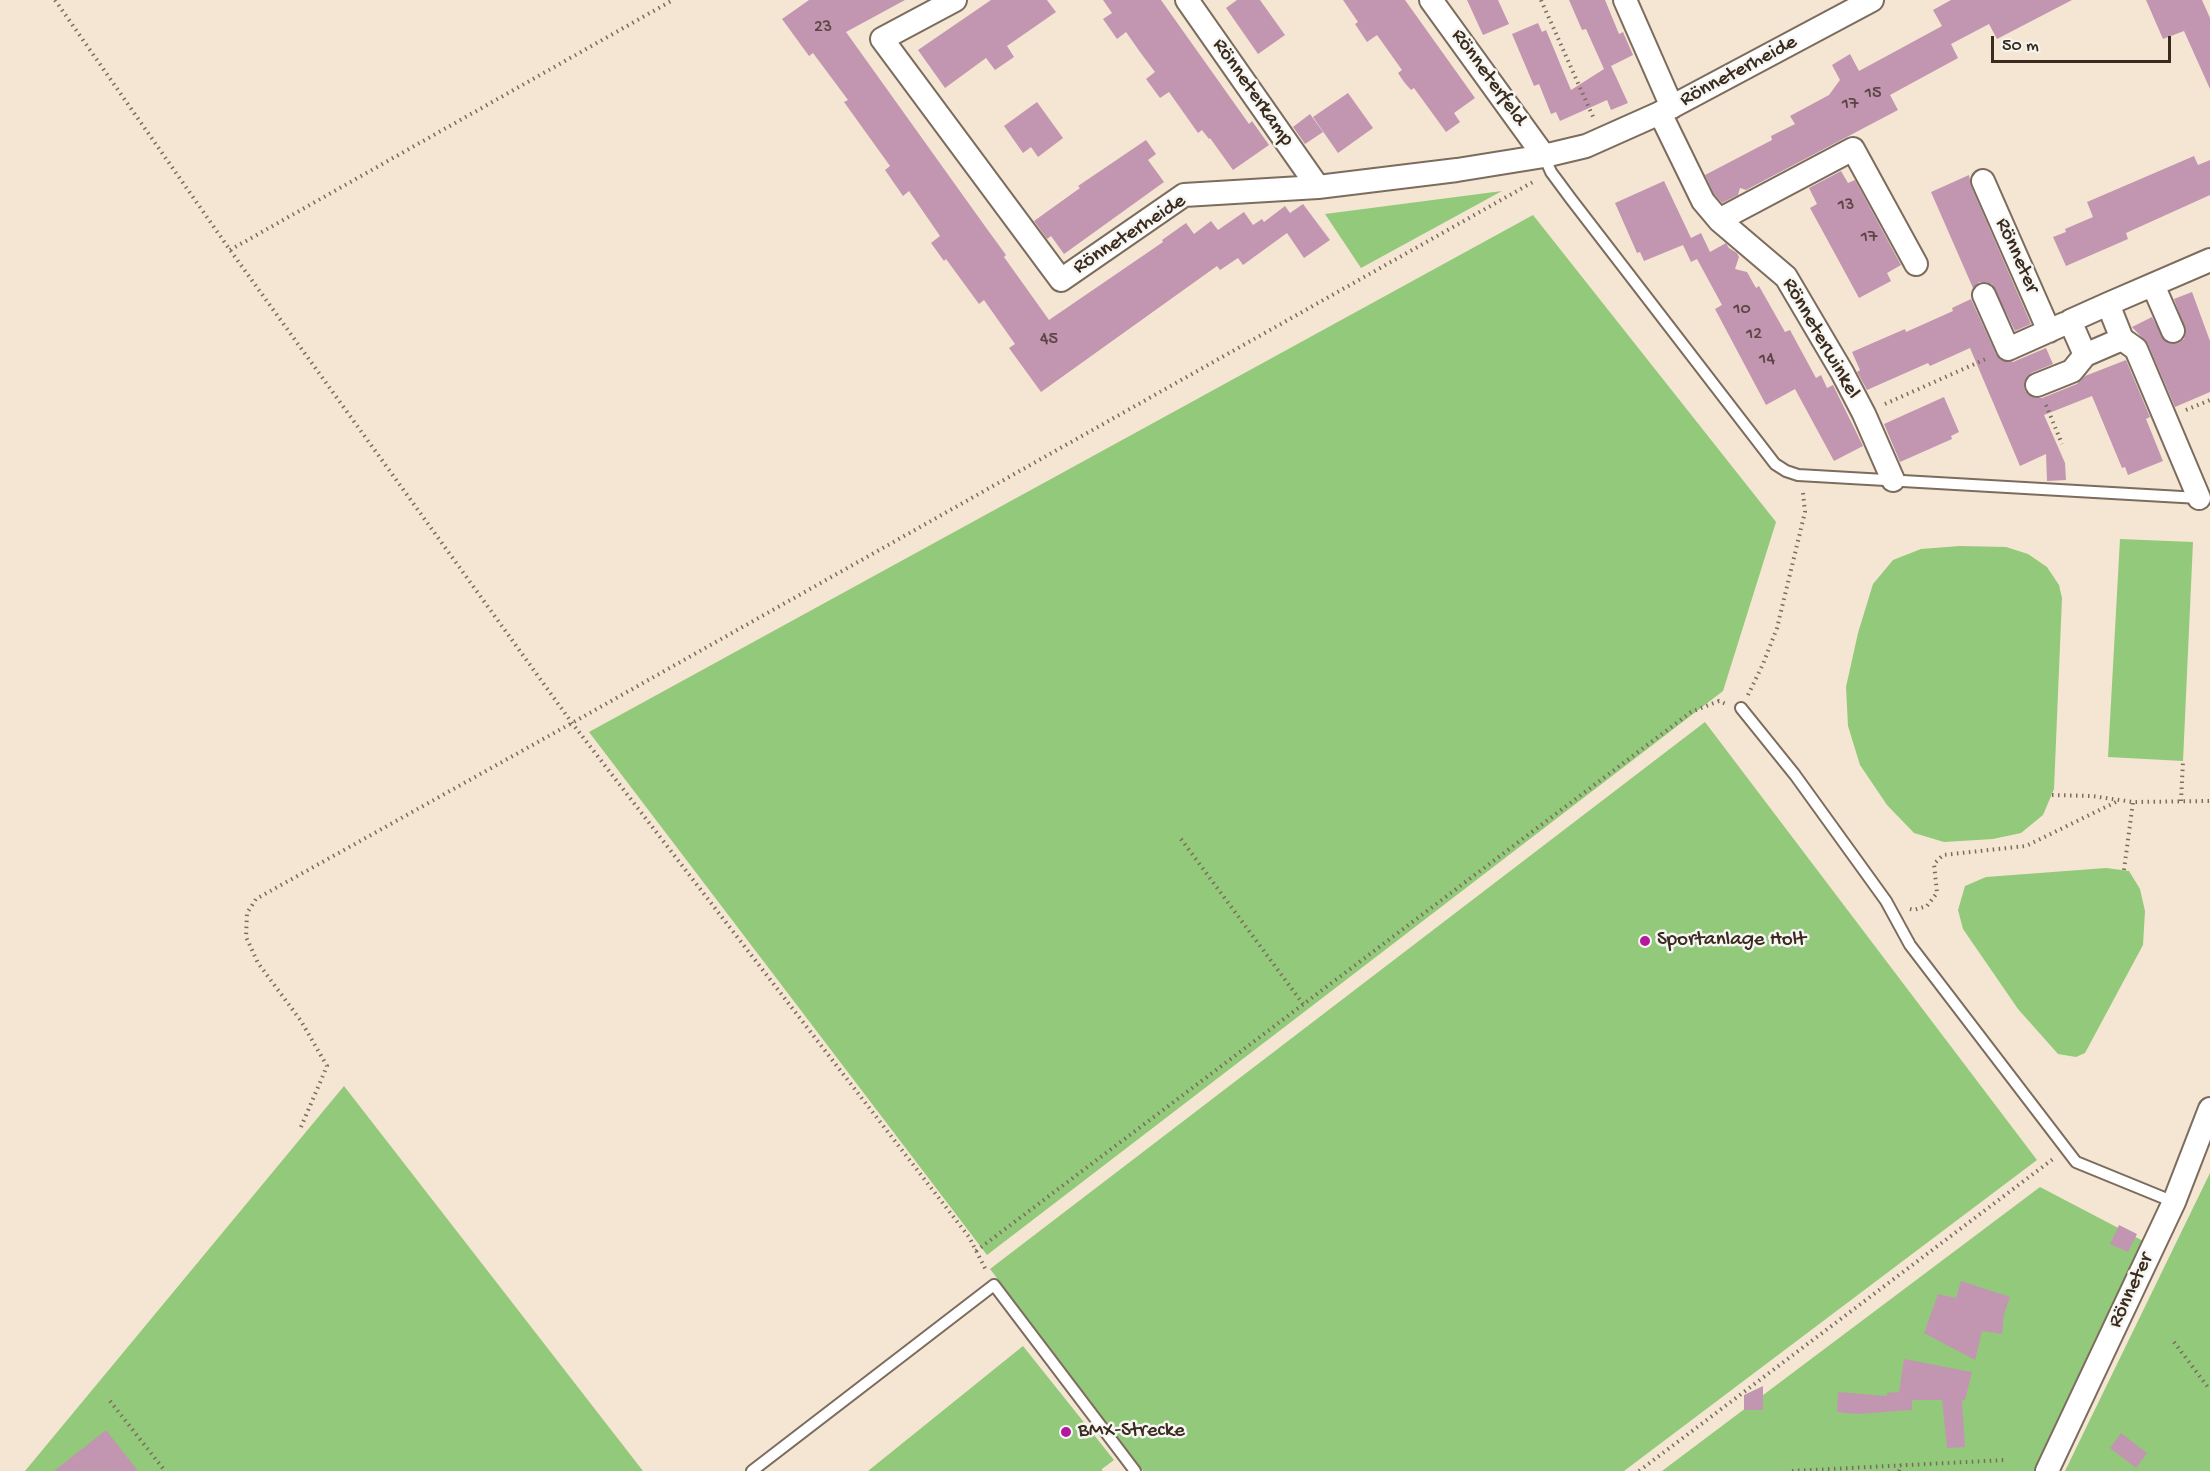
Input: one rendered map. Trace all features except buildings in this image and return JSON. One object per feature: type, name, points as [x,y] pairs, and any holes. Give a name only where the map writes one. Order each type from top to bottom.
[{"type":"street","name":"Rönneterheide","points":[[955,0],[882,39],[1060,280],[1184,195],[1318,187],[1457,170],[1547,164],[1666,110],[1872,0]]},
{"type":"street","name":"Rönneterkamp","points":[[1187,0],[1318,187]]},
{"type":"street","name":"Rönneterfeld","points":[[1431,0],[1547,164]]},
{"type":"street","name":"Rönneterwinkel","points":[[1625,0],[1703,201],[1719,220],[1786,277],[1842,372],[1864,414],[1893,480]]},
{"type":"street","points":[[1719,220],[1853,148],[1916,264]]},
{"type":"street","name":"Rönneter","points":[[1983,181],[2049,331]]},
{"type":"street","points":[[1984,295],[2008,349],[2210,260]]},
{"type":"street","points":[[2153,285],[2173,331]]},
{"type":"street","points":[[2108,304],[2122,339],[2136,349],[2205,498]]},
{"type":"street","points":[[2070,321],[2085,355]]},
{"type":"street","points":[[2037,385],[2073,371],[2085,355],[2122,339]]},
{"type":"street","name":"Rönneter","points":[[2047,1471],[2174,1202],[2210,1109]]},
{"type":"lane","points":[[1547,164],[1775,465],[1798,475],[2205,498]]},
{"type":"lane","points":[[1741,708],[1795,776],[1886,901],[1910,945],[2076,1162],[2174,1202]]},
{"type":"lane","points":[[752,1471],[994,1285],[1135,1471]]},
{"type":"path","points":[[55,0],[230,250],[572,723],[962,1228],[994,1285]]},
{"type":"path","points":[[230,250],[674,0]]},
{"type":"path","points":[[1541,0],[1603,139]]},
{"type":"path","points":[[301,1127],[327,1066],[301,1021],[258,963],[246,937],[247,913],[256,899],[572,723],[1547,164]]},
{"type":"path","points":[[1864,414],[2008,349]]},
{"type":"path","points":[[976,1251],[1691,712],[1719,701],[1741,708],[1778,628],[1805,512],[1805,502],[1798,475]]},
{"type":"path","points":[[2181,801],[2183,761]]},
{"type":"path","points":[[2052,795],[2092,796],[2133,802],[2210,801]]},
{"type":"path","points":[[1886,901],[1914,910],[1927,906],[1937,893],[1934,864],[1943,855],[2026,846],[2118,801]]},
{"type":"path","points":[[2124,870],[2133,802]]},
{"type":"path","points":[[1181,839],[1303,1004]]},
{"type":"path","points":[[1639,1471],[2066,1149]]},
{"type":"path","points":[[2174,1342],[2210,1390]]},
{"type":"path","points":[[110,1401],[165,1471]]},
{"type":"path","points":[[1792,1471],[2005,1460]]},
{"type":"path","points":[[1899,1471],[1901,1465]]},
{"type":"green space","points":[[1502,191],[1361,268],[1325,214]]},
{"type":"green space","points":[[1533,215],[1776,522],[1723,691],[987,1255],[589,732]]},
{"type":"green space","points":[[2120,539],[2193,542],[2183,761],[2108,757]]},
{"type":"green space","points":[[1960,546],[2006,547],[2028,554],[2047,567],[2059,585],[2062,598],[2054,789],[2043,815],[2021,833],[1993,839],[1944,842],[1914,833],[1887,805],[1860,765],[1848,726],[1846,687],[1858,633],[1873,584],[1893,560],[1921,549]]},
{"type":"green space","name":"Sportanlage Holt","points":[[1705,722],[2037,1160],[1624,1471],[1143,1471],[990,1269]]},
{"type":"green space","points":[[2106,868],[2129,871],[2140,889],[2145,911],[2143,945],[2085,1053],[2076,1057],[2058,1054],[2018,1009],[1963,929],[1958,910],[1965,886],[1986,877]]},
{"type":"green space","points":[[344,1086],[643,1471],[25,1471]]},
{"type":"green space","points":[[2210,1173],[2210,1471],[2065,1471]]},
{"type":"green space","points":[[2040,1187],[2147,1243],[2038,1471],[1662,1471]]},
{"type":"green space","points":[[1023,1346],[1114,1460],[1102,1471],[868,1471]]},
{"type":"place","name":"Sportanlage Holt","points":[[1645,941]]},
{"type":"place","name":"BMX-Strecke","points":[[1066,1432]]}]
